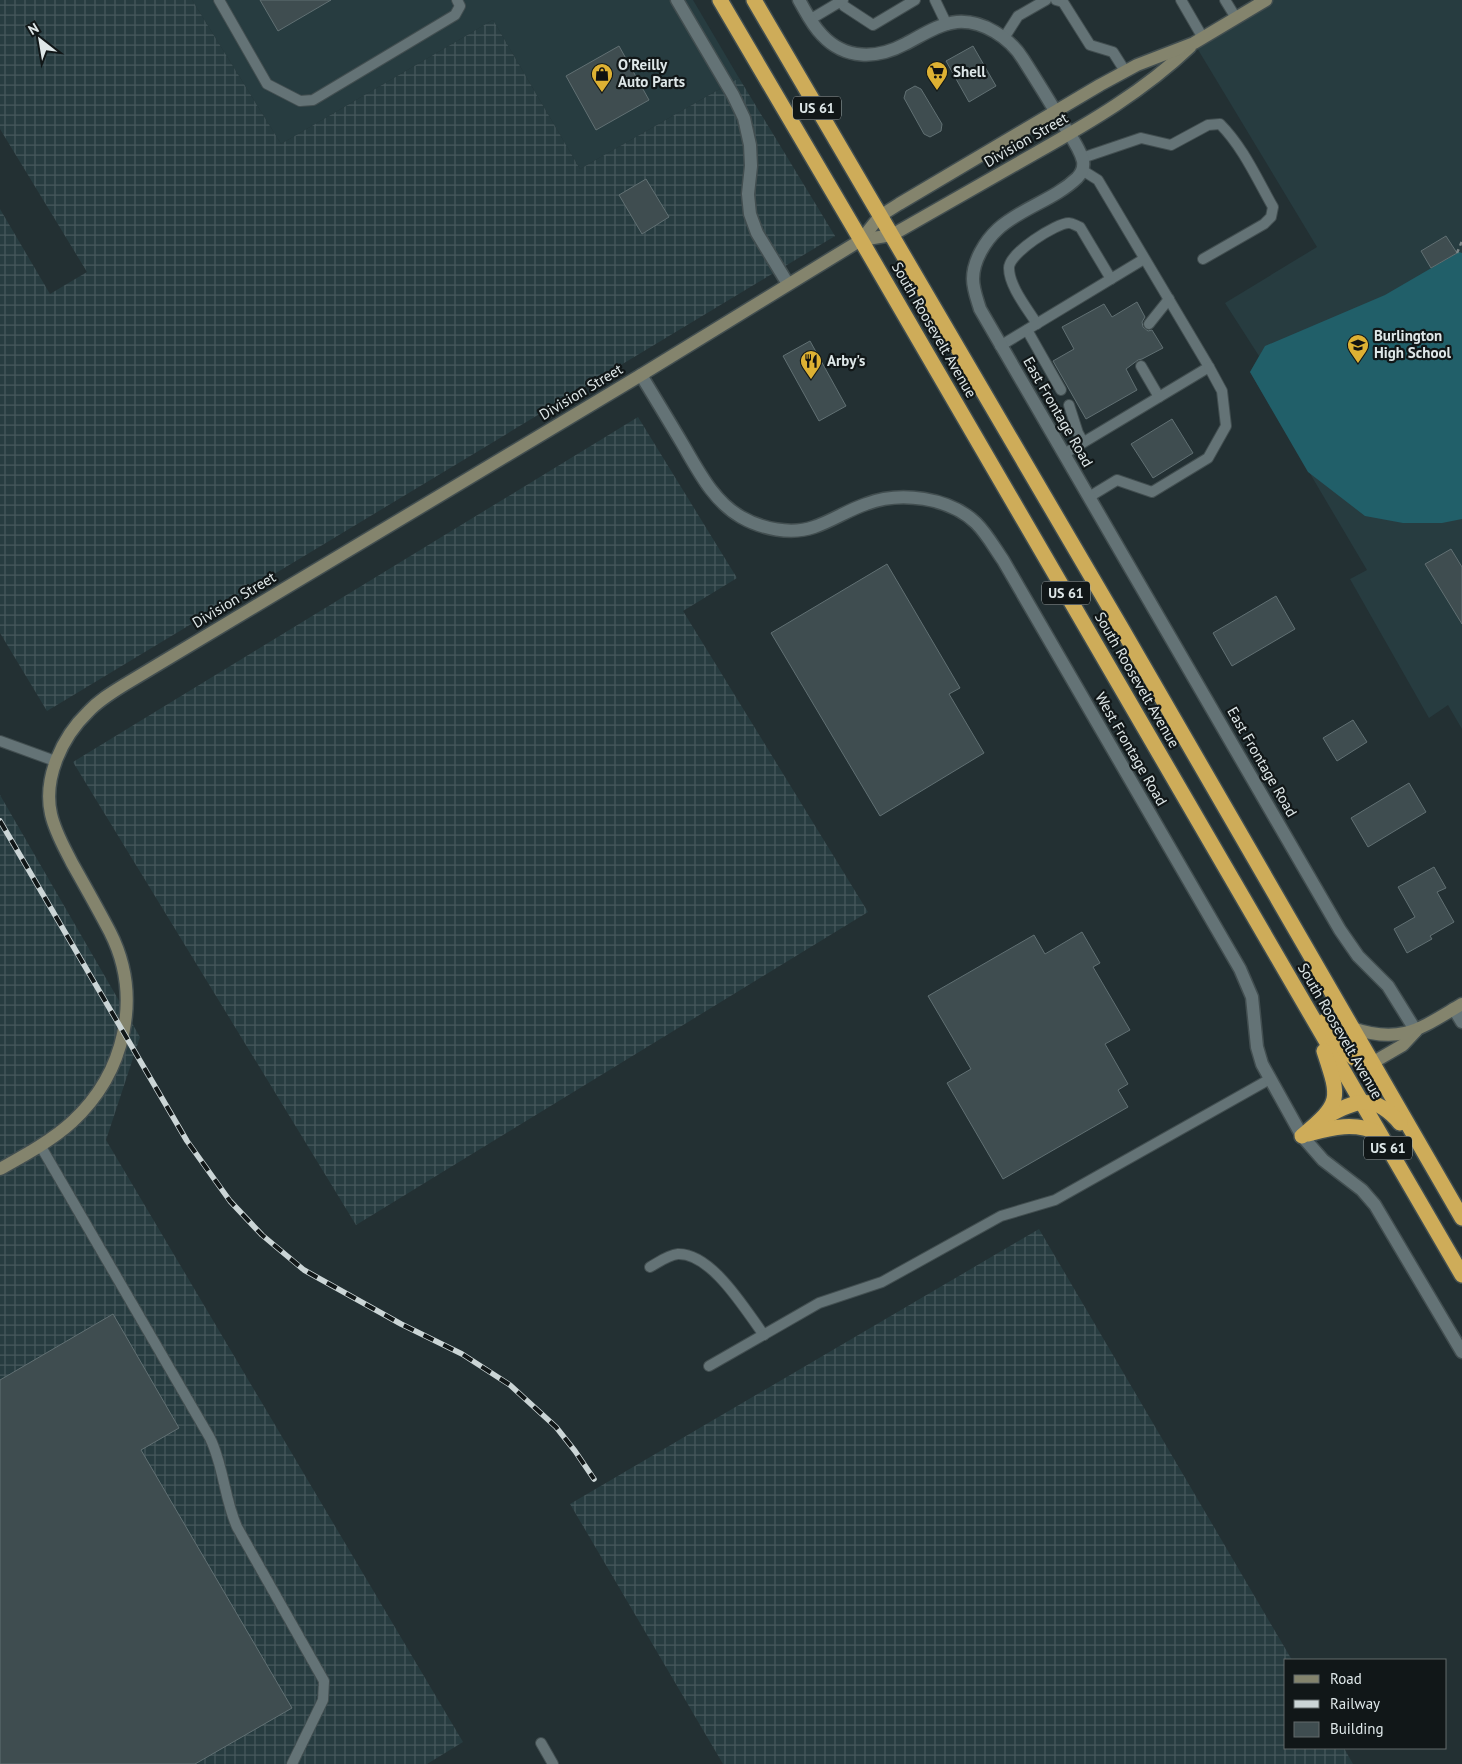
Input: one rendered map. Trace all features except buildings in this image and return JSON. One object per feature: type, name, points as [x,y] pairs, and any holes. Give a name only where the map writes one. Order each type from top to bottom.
[{"type":"highway","name":"South Roosevelt Avenue","points":[[720,0],[1462,1275]]},
{"type":"highway","name":"South Roosevelt Avenue","points":[[754,0],[1122,629],[1462,1218]]},
{"type":"highway","points":[[1272,947],[1349,1054],[1362,1062],[1372,1063]]},
{"type":"highway","points":[[1314,1021],[1336,1090],[1336,1099],[1333,1107],[1324,1118]]},
{"type":"highway","points":[[1302,1136],[1324,1118],[1340,1109],[1361,1102],[1372,1102],[1388,1110],[1424,1153]]},
{"type":"highway","points":[[1302,1136],[1323,1130],[1350,1126],[1361,1126],[1379,1133]]},
{"type":"street","points":[[677,0],[733,95],[744,118],[749,134],[748,194],[750,214],[753,225],[765,249],[788,284]]},
{"type":"street","points":[[799,0],[810,19],[822,35],[832,44],[844,50],[871,56],[895,49],[933,30],[958,22],[970,23],[992,30],[1004,38],[1021,56],[1069,134],[1082,164]]},
{"type":"street","name":"Division Street","points":[[861,240],[892,236],[1069,134],[1149,82],[1198,41],[1266,0]]},
{"type":"street","name":"Division Street","points":[[0,1169],[40,1145],[72,1122],[86,1108],[99,1091],[114,1064],[124,1033],[127,1003],[126,977],[116,945],[59,839],[52,820],[49,803],[56,761],[68,737],[80,720],[105,697],[641,375],[861,240],[880,216],[1055,110],[1125,71],[1198,41]]},
{"type":"street","name":"East Frontage Road","points":[[1082,164],[1077,178],[1062,190],[1012,219],[998,230],[979,255],[974,274],[975,294],[980,309],[1340,930],[1358,956],[1388,986],[1416,1031]]},
{"type":"street","name":"West Frontage Road","points":[[641,375],[708,484],[727,506],[752,522],[783,530],[811,528],[877,500],[904,497],[940,503],[962,512],[977,524],[1003,560],[1240,969],[1252,997],[1258,1052],[1262,1064],[1302,1136],[1323,1160],[1362,1190],[1375,1205],[1462,1352]]},
{"type":"street","points":[[1372,1063],[1403,1045],[1416,1031],[1458,1006],[1462,1022]]},
{"type":"street","points":[[1352,1028],[1365,1033],[1384,1036],[1416,1031]]},
{"type":"lane","points":[[219,0],[267,84],[300,101],[313,100],[455,14],[460,6],[456,0]]},
{"type":"lane","points":[[810,19],[841,0],[844,6],[873,25],[915,0]]},
{"type":"lane","points":[[935,0],[947,25]]},
{"type":"lane","points":[[1004,38],[1018,16],[1046,0]]},
{"type":"lane","points":[[1056,0],[1063,2],[1090,45],[1113,52],[1125,71]]},
{"type":"lane","points":[[1181,0],[1198,41]]},
{"type":"lane","points":[[1225,0],[1236,18]]},
{"type":"lane","points":[[1089,497],[1117,480],[1152,492],[1208,458],[1226,426],[1222,391],[1209,367],[1098,180],[1082,164],[1141,138],[1172,145],[1208,125],[1220,124],[1244,155],[1273,207],[1271,217],[1264,224],[1203,259]]},
{"type":"lane","points":[[1037,324],[1010,280],[1009,265],[1013,256],[1035,240],[1063,224],[1071,223],[1080,227],[1111,279]]},
{"type":"lane","points":[[1000,346],[1144,259]]},
{"type":"lane","points":[[1149,324],[1169,299]]},
{"type":"lane","points":[[1027,330],[1061,390]]},
{"type":"lane","points":[[1141,366],[1159,396]]},
{"type":"lane","points":[[1064,454],[1209,367]]},
{"type":"lane","points":[[1069,405],[1078,433],[1084,442]]},
{"type":"lane","points":[[0,741],[56,761]]},
{"type":"lane","points":[[709,1366],[819,1303],[882,1282],[1001,1216],[1055,1200],[1270,1080]]},
{"type":"lane","points":[[40,1145],[210,1438],[219,1458],[230,1510],[237,1527],[324,1681],[325,1692],[323,1700],[292,1764]]},
{"type":"lane","points":[[650,1267],[678,1254],[689,1256],[703,1263],[730,1288],[764,1335]]},
{"type":"lane","points":[[541,1743],[553,1764]]},
{"type":"path","points":[[1457,253],[1462,241]]},
{"type":"shaded area","points":[[0,0],[192,0],[281,144],[493,20],[580,169],[739,78],[835,236],[47,711],[0,633],[0,209],[50,294],[87,272],[0,129]]},
{"type":"shaded area","points":[[192,0],[693,0],[739,78],[580,169],[493,20],[281,144]]},
{"type":"shaded area","name":"Burlington High School","points":[[1266,0],[1462,0],[1462,729],[1448,705],[1429,718],[1350,579],[1367,570],[1250,372],[1259,356],[1225,303],[1317,247],[1194,43]]},
{"type":"shaded area","points":[[1459,252],[1462,253],[1462,519],[1442,523],[1403,523],[1365,516],[1308,472],[1250,372],[1265,346],[1385,295]]},
{"type":"shaded area","points":[[638,417],[737,578],[683,611],[868,912],[356,1225],[73,762]]},
{"type":"shaded area","points":[[0,795],[140,1037],[106,1140],[463,1742],[427,1764],[0,1764]]},
{"type":"shaded area","points":[[1039,1229],[1291,1659],[1284,1659],[1284,1749],[1345,1749],[1353,1764],[723,1764],[570,1504]]},
{"type":"railway","points":[[0,821],[187,1141],[230,1201],[262,1235],[304,1270],[401,1324],[462,1354],[510,1385],[556,1427],[594,1479]]},
{"type":"place","name":"Shell","points":[[937,91]]},
{"type":"place","name":"O'Reilly Auto Parts","points":[[602,93]]},
{"type":"place","name":"Burlington High School","points":[[1358,364]]},
{"type":"place","name":"Arby's","points":[[811,380]]}]
